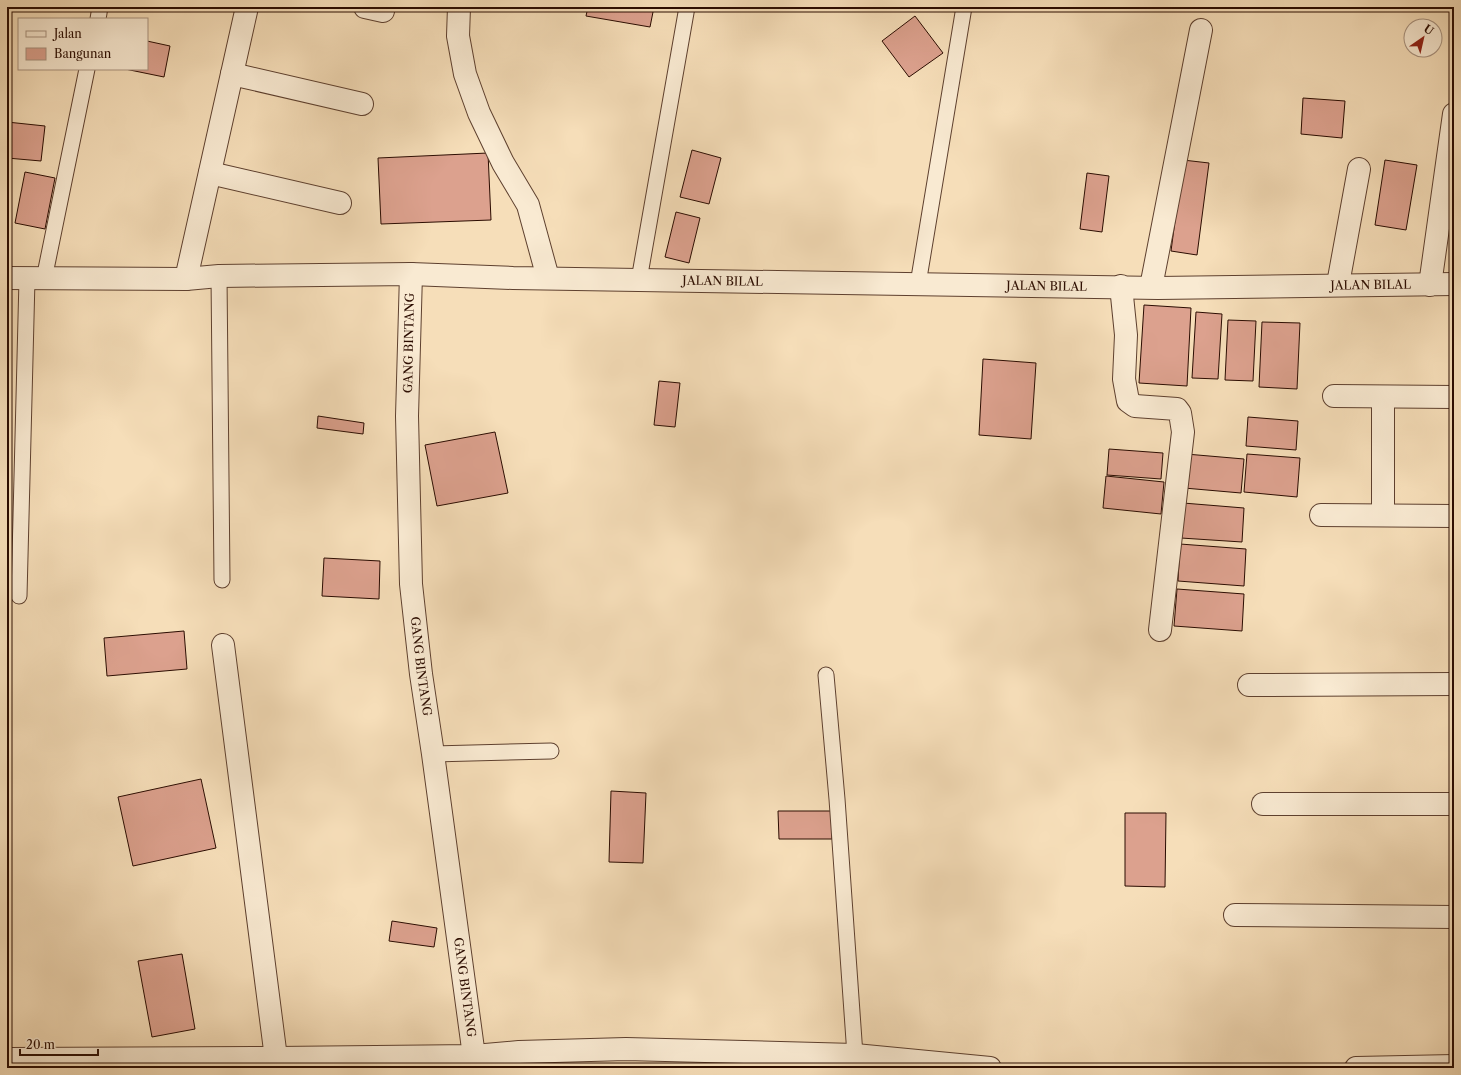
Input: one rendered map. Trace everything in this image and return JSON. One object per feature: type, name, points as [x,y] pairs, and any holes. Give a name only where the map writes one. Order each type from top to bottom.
[{"type":"street","points":[[186,279],[247,7]]},
{"type":"street","points":[[459,7],[458,36],[464,74],[503,163],[528,205],[548,278]]},
{"type":"street","points":[[1151,288],[1201,30]]},
{"type":"street","points":[[232,74],[362,104]]},
{"type":"street","points":[[1430,285],[1454,114]]},
{"type":"street","points":[[1338,284],[1359,169]]},
{"type":"street","points":[[210,173],[340,203]]},
{"type":"street","name":"JALAN BILAL","points":[[26,279],[186,279],[219,276],[411,274],[513,278],[1121,286],[1151,288],[1338,284],[1454,284]]},
{"type":"street","name":"GANG BINTANG","points":[[411,274],[408,416],[411,584],[421,674],[434,754],[474,1056]]},
{"type":"street","points":[[1121,286],[1126,335],[1124,379],[1128,401],[1135,406],[1177,409],[1180,413],[1183,432],[1160,630]]},
{"type":"street","points":[[1334,396],[1454,397]]},
{"type":"street","points":[[1383,397],[1383,515]]},
{"type":"street","points":[[1321,515],[1454,516]]},
{"type":"street","points":[[222,646],[276,1058]]},
{"type":"street","points":[[1250,685],[1454,684]]},
{"type":"street","points":[[1262,804],[1454,804]]},
{"type":"street","points":[[1235,915],[1454,917]]},
{"type":"street","points":[[7,1059],[474,1056],[518,1060],[626,1049],[855,1055],[959,1067],[990,1068]]},
{"type":"street","points":[[1356,1068],[1454,1066]]},
{"type":"lane","points":[[98,18],[100,7]]},
{"type":"lane","points":[[639,280],[687,7]]},
{"type":"lane","points":[[918,284],[964,7]]},
{"type":"lane","points":[[19,596],[26,279],[87,70]]},
{"type":"lane","points":[[219,276],[222,580]]},
{"type":"lane","points":[[826,675],[837,799],[855,1055]]},
{"type":"lane","points":[[434,754],[551,751]]},
{"type":"building","points":[[588,7],[654,7],[650,27],[586,16]]},
{"type":"building","points":[[915,16],[943,53],[909,77],[882,41]]},
{"type":"building","points":[[148,41],[170,46],[164,77],[130,70],[148,70]]},
{"type":"building","points":[[1303,98],[1345,101],[1342,138],[1301,134]]},
{"type":"building","points":[[7,122],[45,126],[41,161],[7,158]]},
{"type":"building","points":[[692,150],[721,158],[709,204],[680,197]]},
{"type":"building","points":[[488,153],[491,220],[381,224],[378,158]]},
{"type":"building","points":[[1183,160],[1209,163],[1197,255],[1171,251]]},
{"type":"building","points":[[1385,160],[1417,165],[1406,230],[1375,225]]},
{"type":"building","points":[[25,172],[55,178],[45,229],[15,223]]},
{"type":"building","points":[[1087,173],[1109,176],[1102,232],[1080,229]]},
{"type":"building","points":[[676,212],[700,218],[689,263],[665,257]]},
{"type":"building","points":[[1144,305],[1191,308],[1187,386],[1139,383]]},
{"type":"building","points":[[1196,312],[1222,314],[1218,379],[1192,378]]},
{"type":"building","points":[[1228,320],[1256,321],[1253,381],[1225,380]]},
{"type":"building","points":[[1262,322],[1300,323],[1297,389],[1259,387]]},
{"type":"building","points":[[983,359],[1036,363],[1031,439],[979,435]]},
{"type":"building","points":[[659,381],[680,383],[675,427],[654,425]]},
{"type":"building","points":[[318,416],[364,423],[363,434],[317,428]]},
{"type":"building","points":[[1248,417],[1298,421],[1296,450],[1246,446]]},
{"type":"building","points":[[495,432],[508,493],[437,506],[425,445]]},
{"type":"building","points":[[1109,449],[1163,453],[1161,479],[1107,475]]},
{"type":"building","points":[[1186,454],[1244,459],[1241,493],[1184,488]]},
{"type":"building","points":[[1247,454],[1300,458],[1297,497],[1244,492]]},
{"type":"building","points":[[1106,476],[1164,482],[1161,514],[1103,508]]},
{"type":"building","points":[[1183,503],[1244,508],[1242,542],[1181,538]]},
{"type":"building","points":[[1180,544],[1246,549],[1244,586],[1178,581]]},
{"type":"building","points":[[324,558],[380,561],[379,599],[322,596]]},
{"type":"building","points":[[1177,589],[1244,594],[1242,631],[1174,626]]},
{"type":"building","points":[[184,631],[187,669],[107,676],[104,638]]},
{"type":"building","points":[[201,779],[216,848],[133,866],[118,797]]},
{"type":"building","points":[[611,791],[646,793],[643,863],[609,862]]},
{"type":"building","points":[[778,811],[831,811],[832,839],[779,839]]},
{"type":"building","points":[[1125,813],[1166,813],[1165,887],[1125,886]]},
{"type":"building","points":[[392,921],[437,928],[434,947],[389,941]]},
{"type":"building","points":[[182,954],[195,1029],[152,1037],[138,961]]}]
